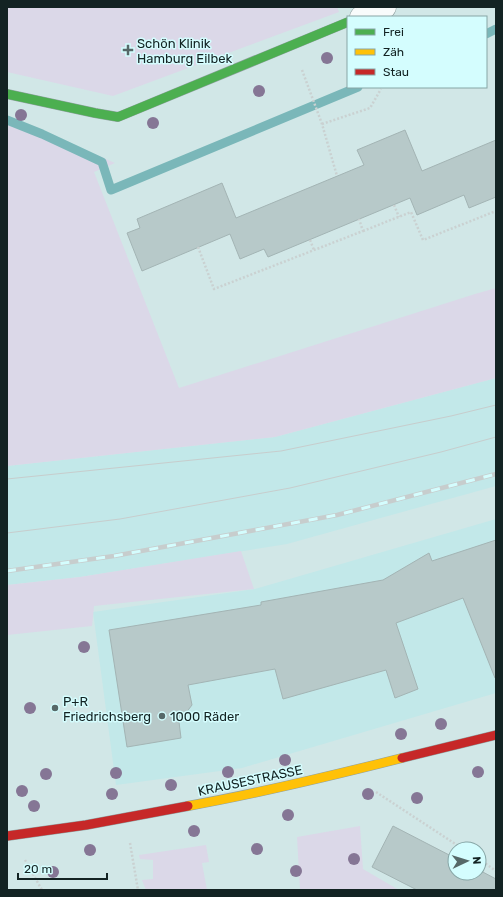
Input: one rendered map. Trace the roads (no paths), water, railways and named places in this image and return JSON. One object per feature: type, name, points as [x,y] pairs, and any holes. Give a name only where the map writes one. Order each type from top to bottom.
[{"type":"main road","points":[[7,94],[95,113],[118,116],[347,22]]},
{"type":"main road","name":"KRAUSESTRASSE","points":[[9,835],[125,818],[223,800],[346,772],[496,735]]},
{"type":"street","points":[[364,16],[386,7]]},
{"type":"waterway","points":[[487,34],[496,29]]},
{"type":"waterway","points":[[7,120],[42,134],[102,162],[111,190],[356,88]]},
{"type":"tram line","points":[[7,479],[281,451],[451,416],[496,405]]},
{"type":"tram line","points":[[7,533],[120,519],[290,488],[441,452],[496,437]]},
{"type":"railway","points":[[7,571],[114,556],[337,515],[496,474]]},
{"type":"place","name":"Schön Klinik Hamburg Eilbek","points":[[128,50]]},
{"type":"place","name":"P+R Friedrichsberg","points":[[55,708]]},
{"type":"place","name":"1000 Räder","points":[[162,716]]}]
